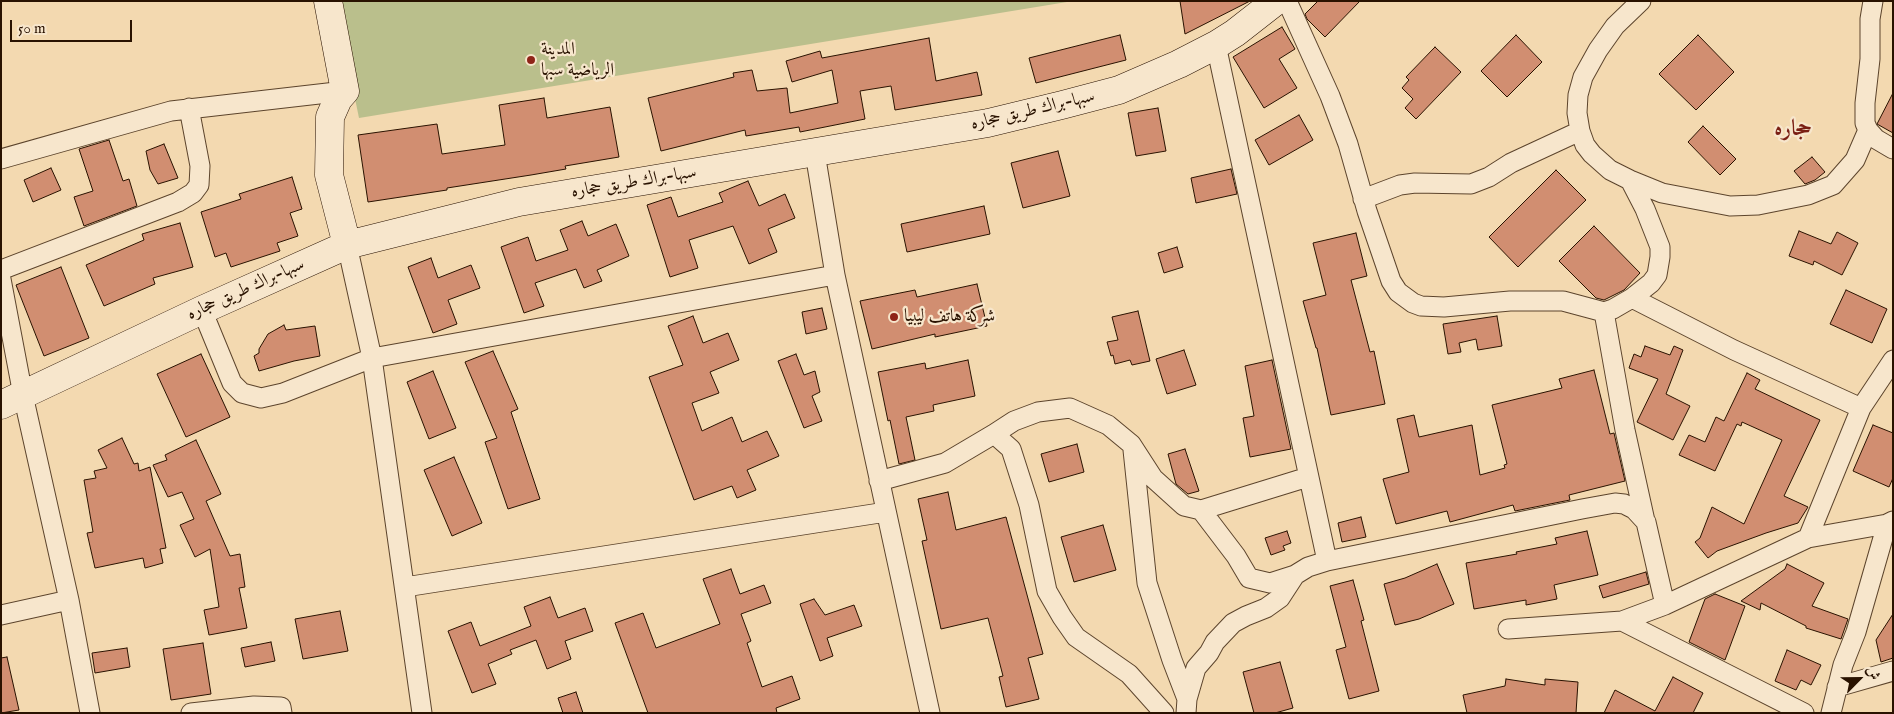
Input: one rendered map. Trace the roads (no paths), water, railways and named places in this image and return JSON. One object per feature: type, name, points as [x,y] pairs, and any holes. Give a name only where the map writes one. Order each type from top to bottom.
[{"type":"main road","points":[[328,1],[345,91],[338,99],[330,117],[329,175],[347,245]]},
{"type":"main road","name":"سبها-براك طريق حجاره","points":[[12,400],[202,310],[347,245],[519,202],[988,123],[1100,95],[1119,90],[1216,45],[1235,33],[1276,1]]},
{"type":"street","points":[[1286,1],[1330,96],[1348,144],[1363,199],[1391,281],[1398,292],[1413,303],[1421,306],[1444,307],[1510,301],[1564,301],[1604,312],[1621,306],[1651,283],[1657,275],[1660,257],[1657,236],[1630,180]]},
{"type":"street","points":[[1640,1],[1615,26],[1590,63],[1578,95],[1577,112],[1580,131],[1585,145],[1610,170],[1662,193],[1730,206],[1758,205],[1808,195],[1833,185],[1856,160],[1868,130]]},
{"type":"street","points":[[1873,1],[1870,19],[1870,59],[1865,102],[1865,123],[1876,139],[1893,149]]},
{"type":"street","points":[[1216,45],[1248,186],[1266,281],[1326,561]]},
{"type":"street","points":[[1,159],[145,118],[189,108],[345,91]]},
{"type":"street","points":[[1,270],[178,202],[193,193],[199,185],[200,166],[189,108]]},
{"type":"street","points":[[1363,199],[1408,184],[1471,184],[1489,177],[1511,163],[1580,131]]},
{"type":"street","points":[[815,153],[835,275],[930,713]]},
{"type":"street","points":[[347,245],[372,358],[422,713]]},
{"type":"street","points":[[202,310],[232,383],[242,393],[261,398],[283,393],[372,358],[835,275]]},
{"type":"street","points":[[1,279],[12,400],[69,600],[90,713]]},
{"type":"street","points":[[1632,298],[1734,350],[1861,408]]},
{"type":"street","points":[[1604,312],[1625,430],[1665,605]]},
{"type":"street","points":[[1808,538],[1861,408],[1893,360]]},
{"type":"street","points":[[879,481],[945,463],[1014,421],[1038,412],[1070,408],[1108,425],[1133,447],[1153,478],[1184,506],[1202,510],[1308,478]]},
{"type":"street","points":[[994,434],[1011,449],[1029,504],[1047,591],[1062,617],[1076,637],[1129,674],[1164,713]]},
{"type":"street","points":[[1133,447],[1147,583],[1186,706]]},
{"type":"street","points":[[1202,510],[1236,556],[1249,578],[1270,583],[1295,575],[1308,567],[1326,561],[1615,503],[1624,504],[1634,509],[1646,522]]},
{"type":"street","points":[[405,587],[886,512]]},
{"type":"street","points":[[1508,629],[1622,621],[1665,605],[1808,538],[1890,523],[1837,688],[1832,713]]},
{"type":"street","points":[[1186,706],[1196,668],[1222,633],[1233,623],[1266,608],[1280,598],[1295,575]]},
{"type":"street","points":[[1,615],[69,600]]},
{"type":"street","points":[[1622,621],[1804,713]]},
{"type":"street","points":[[1837,688],[1893,671]]},
{"type":"street","points":[[191,713],[254,706],[281,707],[282,713]]},
{"type":"place","name":"المدينة الرياضية سبها","points":[[531,60]]},
{"type":"place","name":"شركة هاتف ليبيا","points":[[894,317]]},
{"type":"district","name":"حجاره","points":[[1793,130]]}]
